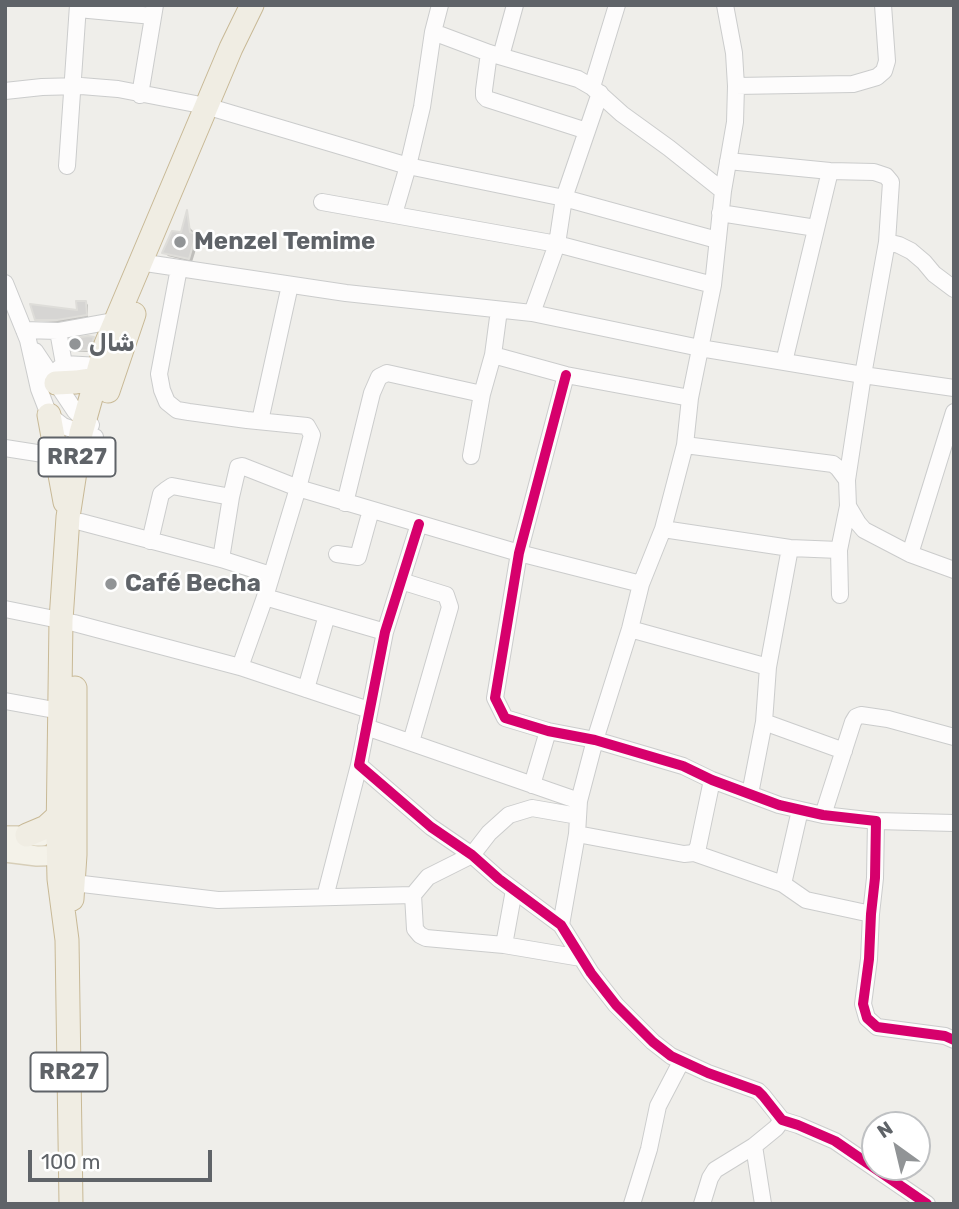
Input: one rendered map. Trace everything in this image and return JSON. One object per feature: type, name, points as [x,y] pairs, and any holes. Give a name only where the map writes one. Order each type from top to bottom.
[{"type":"highway","name":"RR27","points":[[212,108],[231,48],[251,5]]},
{"type":"highway","name":"RR27","points":[[89,429],[145,263],[212,108],[266,5]]},
{"type":"highway","name":"RR27","points":[[71,1204],[60,711],[74,520],[98,372],[106,344],[125,319]]},
{"type":"highway","points":[[52,378],[76,382],[98,372]]},
{"type":"highway","points":[[49,415],[56,456],[74,520]]},
{"type":"highway","name":"RR27","points":[[62,853],[76,738],[68,621]]},
{"type":"highway","points":[[16,836],[46,827],[62,853]]},
{"type":"main road","points":[[5,852],[62,853]]},
{"type":"street","points":[[394,214],[422,107],[433,32],[440,5]]},
{"type":"street","points":[[515,5],[495,54],[484,90],[485,96],[487,99],[587,131]]},
{"type":"street","points":[[532,313],[557,244],[564,198],[587,131],[617,5]]},
{"type":"street","points":[[561,925],[577,834],[578,808],[595,740],[630,629],[641,584],[663,529],[685,445],[690,398],[713,285],[720,213],[735,122],[734,53],[725,5]]},
{"type":"street","points":[[736,86],[853,84],[877,77],[884,71],[887,61],[883,5]]},
{"type":"street","points":[[67,166],[78,7],[154,11],[139,94]]},
{"type":"street","points":[[433,32],[578,79],[596,90],[622,114],[723,191]]},
{"type":"street","points":[[5,91],[73,86],[118,89],[212,108],[408,166],[564,198],[717,240]]},
{"type":"street","points":[[728,161],[830,171],[874,172],[888,178],[891,183],[887,242],[847,480],[848,506],[839,550],[840,595]]},
{"type":"street","points":[[784,362],[830,171]]},
{"type":"street","points":[[322,202],[557,244],[713,285]]},
{"type":"street","points":[[720,213],[816,228]]},
{"type":"street","points":[[887,242],[899,244],[911,251],[954,289]]},
{"type":"street","points":[[145,263],[290,285],[532,313],[700,348],[954,387]]},
{"type":"street","points":[[179,268],[159,374],[167,402],[177,410],[307,426],[312,435],[265,597],[240,667]]},
{"type":"street","points":[[260,421],[290,285]]},
{"type":"street","points":[[6,288],[26,335],[52,378],[89,429]]},
{"type":"street","points":[[471,456],[482,394],[493,355],[499,310]]},
{"type":"street","points":[[26,335],[125,319]]},
{"type":"street","points":[[58,331],[49,415],[56,422],[89,429]]},
{"type":"street","points":[[493,355],[566,375],[690,398]]},
{"type":"street","points":[[345,503],[372,393],[379,377],[387,373],[482,394]]},
{"type":"street","points":[[566,375],[519,553],[495,698],[505,718],[548,731],[595,740],[683,766],[779,806],[822,815],[876,821],[954,823]]},
{"type":"street","points":[[911,554],[954,412]]},
{"type":"street","points":[[685,445],[833,464],[847,480]]},
{"type":"street","points":[[5,448],[56,456]]},
{"type":"street","points":[[221,558],[236,471],[242,466],[345,503],[519,553],[641,584]]},
{"type":"street","points":[[150,541],[161,494],[172,486],[231,496]]},
{"type":"street","points":[[848,506],[864,530],[911,554],[954,570]]},
{"type":"street","points":[[337,554],[358,557],[371,510]]},
{"type":"street","points":[[74,520],[221,558],[271,575]]},
{"type":"street","points":[[325,897],[359,765],[385,632],[419,524]]},
{"type":"street","points":[[663,529],[790,548],[839,550]]},
{"type":"street","points":[[750,794],[764,722],[768,667],[790,548]]},
{"type":"street","points":[[401,581],[446,595],[450,607],[411,742]]},
{"type":"street","points":[[265,597],[385,632]]},
{"type":"street","points":[[5,609],[68,621],[240,667],[306,689],[411,742],[533,785],[578,808]]},
{"type":"street","points":[[306,689],[327,615]]},
{"type":"street","points":[[630,629],[768,667]]},
{"type":"street","points":[[5,701],[60,711]]},
{"type":"street","points":[[822,815],[856,717],[861,715],[888,719],[954,737]]},
{"type":"street","points":[[764,722],[844,751]]},
{"type":"street","points":[[533,785],[548,731]]},
{"type":"street","points":[[359,765],[431,827],[472,855],[499,879],[561,925],[615,1005],[653,1042],[681,1062],[758,1091],[782,1120],[835,1142],[918,1201]]},
{"type":"street","points":[[694,853],[698,847],[712,780]]},
{"type":"street","points":[[578,808],[532,808],[509,815],[489,833],[472,855],[428,877],[413,895],[415,929],[419,935],[426,938],[504,945],[581,958]]},
{"type":"street","points":[[783,884],[800,810]]},
{"type":"street","points":[[876,821],[875,878],[863,1004],[867,1018],[877,1027],[945,1036],[954,1040]]},
{"type":"street","points":[[577,834],[694,853],[783,884],[806,900],[871,914]]},
{"type":"street","points":[[62,853],[218,900],[413,895]]},
{"type":"street","points":[[504,945],[514,890]]},
{"type":"street","points":[[632,1204],[649,1149],[658,1106],[681,1062]]},
{"type":"street","points":[[702,1204],[715,1170],[754,1146],[782,1120]]},
{"type":"street","points":[[754,1146],[764,1204]]},
{"type":"building","name":"Menzel Temime","points":[[187,210],[190,232],[196,234],[189,259],[162,253],[172,231],[181,232]]},
{"type":"building","points":[[76,301],[86,301],[87,315],[57,320],[35,320],[30,304],[77,310]]},
{"type":"building","points":[[94,337],[90,350],[72,351],[70,339]]},
{"type":"cycle path","points":[[566,375],[519,553],[495,698],[505,718],[548,731],[595,740],[683,766],[779,805],[823,815],[876,821],[875,878],[863,1004],[867,1018],[877,1027],[945,1036],[954,1040]]},
{"type":"cycle path","points":[[419,524],[385,632],[359,765],[431,827],[472,855],[499,879],[561,925],[591,973],[616,1005],[671,1056],[758,1091],[782,1120],[835,1141],[927,1204]]},
{"type":"place","name":"Menzel Temime","points":[[180,242]]},
{"type":"place","name":"شال","points":[[75,344]]},
{"type":"place","name":"Café Becha","points":[[111,584]]}]
